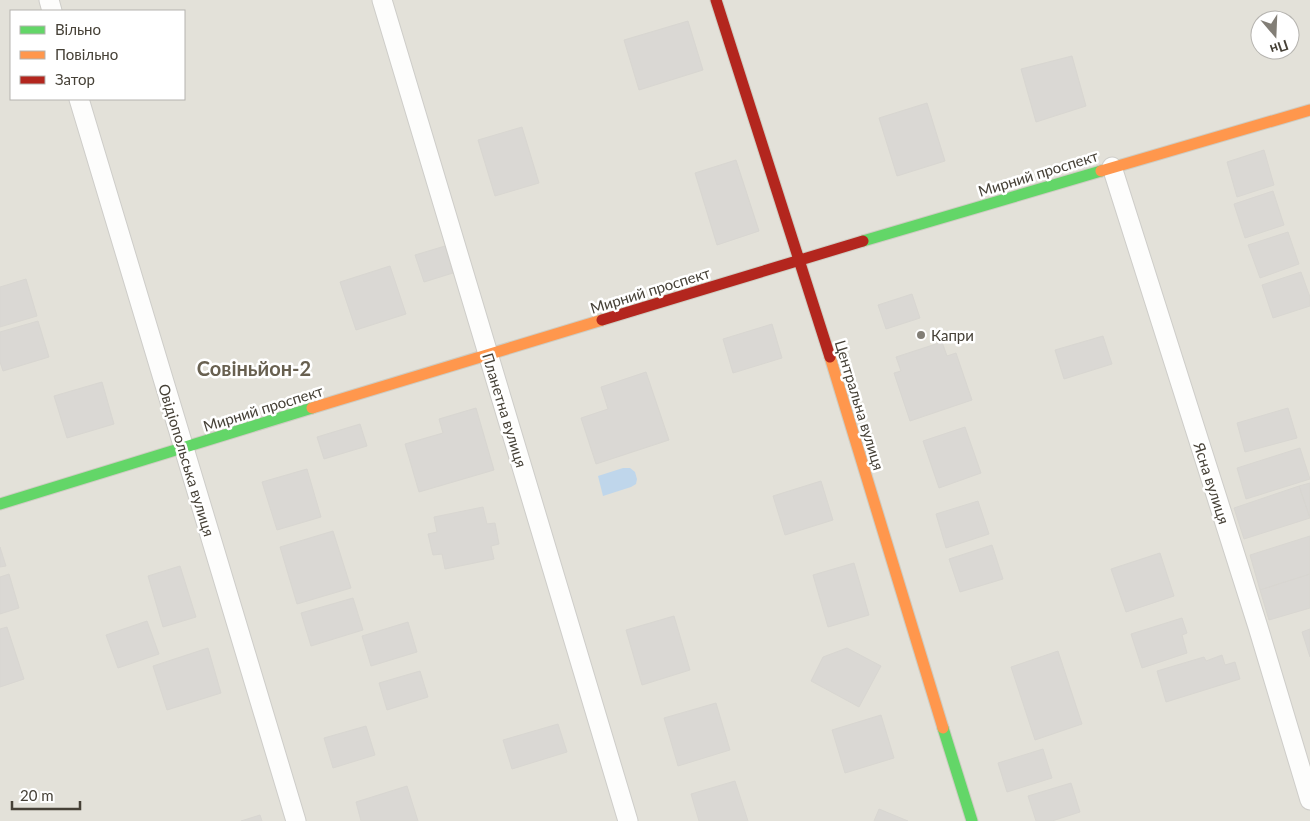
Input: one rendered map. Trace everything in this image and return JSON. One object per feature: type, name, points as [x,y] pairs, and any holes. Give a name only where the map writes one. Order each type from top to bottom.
[{"type":"street","name":"Планетна вулиця","points":[[382,0],[628,821]]},
{"type":"street","name":"Центральна вулиця","points":[[716,0],[800,260],[972,821]]},
{"type":"street","name":"Овідіопольська вулиця","points":[[79,100],[296,821]]},
{"type":"street","name":"Мирний проспект","points":[[0,504],[800,260],[1310,110]]},
{"type":"street","name":"Ясна вулиця","points":[[1112,167],[1258,627],[1310,800]]},
{"type":"shaded area","points":[[0,0],[1310,0],[1310,821],[0,821]]},
{"type":"water","points":[[623,468],[630,468],[635,472],[636,484],[603,496],[598,476]]},
{"type":"building","points":[[688,21],[703,70],[639,90],[624,40]]},
{"type":"building","points":[[1072,56],[1086,106],[1036,122],[1021,69]]},
{"type":"building","points":[[927,103],[945,161],[897,176],[879,118]]},
{"type":"building","points":[[522,127],[539,183],[495,196],[478,140]]},
{"type":"building","points":[[1264,150],[1274,185],[1237,197],[1227,162]]},
{"type":"building","points":[[736,160],[759,231],[717,245],[695,173]]},
{"type":"building","points":[[1273,191],[1284,225],[1245,238],[1234,204]]},
{"type":"building","points":[[1288,232],[1299,264],[1260,278],[1248,245]]},
{"type":"building","points":[[445,246],[453,273],[424,282],[415,255]]},
{"type":"building","points":[[390,266],[406,314],[356,330],[340,282]]},
{"type":"building","points":[[1301,272],[1310,297],[1310,306],[1273,318],[1262,285]]},
{"type":"building","points":[[26,279],[37,316],[0,327],[0,287]]},
{"type":"building","points":[[912,294],[920,318],[886,329],[878,305]]},
{"type":"building","points":[[38,321],[49,357],[3,371],[0,362],[0,332]]},
{"type":"building","points":[[772,324],[782,358],[733,373],[723,339]]},
{"type":"building","points":[[1103,336],[1112,364],[1064,379],[1055,350]]},
{"type":"building","points":[[942,342],[947,356],[956,353],[972,400],[910,421],[894,373],[901,371],[896,357]]},
{"type":"building","points":[[646,372],[669,440],[596,464],[581,418],[608,409],[601,387]]},
{"type":"building","points":[[102,382],[114,424],[67,438],[54,396]]},
{"type":"building","points":[[476,408],[494,470],[419,492],[405,444],[443,433],[439,419]]},
{"type":"building","points":[[1288,408],[1297,438],[1245,452],[1237,423]]},
{"type":"building","points":[[360,424],[367,446],[324,459],[317,437]]},
{"type":"building","points":[[965,427],[981,473],[939,488],[923,441]]},
{"type":"building","points":[[1300,448],[1310,479],[1246,499],[1237,468]]},
{"type":"building","points":[[307,469],[321,517],[277,530],[262,482]]},
{"type":"building","points":[[821,481],[833,520],[785,535],[773,496]]},
{"type":"building","points":[[1310,483],[1310,518],[1299,486]]},
{"type":"building","points":[[1299,486],[1310,518],[1244,539],[1234,508]]},
{"type":"building","points":[[978,501],[989,534],[946,548],[936,514]]},
{"type":"building","points":[[483,507],[487,524],[495,523],[499,544],[491,546],[494,559],[445,569],[442,554],[433,555],[428,534],[437,532],[434,517]]},
{"type":"building","points":[[333,531],[351,588],[297,604],[280,547]]},
{"type":"building","points":[[1310,536],[1310,574],[1260,590],[1250,555]]},
{"type":"building","points":[[992,545],[1003,579],[960,592],[949,559]]},
{"type":"building","points":[[0,547],[6,566],[0,567]]},
{"type":"building","points":[[1160,553],[1174,596],[1126,612],[1111,569]]},
{"type":"building","points":[[854,563],[869,615],[828,627],[813,575]]},
{"type":"building","points":[[180,566],[196,617],[163,627],[148,576]]},
{"type":"building","points":[[9,574],[19,608],[0,614],[0,577]]},
{"type":"building","points":[[1310,574],[1310,608],[1269,620],[1260,590]]},
{"type":"building","points":[[353,598],[363,630],[311,646],[301,613]]},
{"type":"building","points":[[674,616],[690,670],[642,685],[626,630]]},
{"type":"building","points":[[1182,618],[1187,633],[1182,635],[1187,653],[1142,668],[1131,634]]},
{"type":"building","points":[[147,621],[159,654],[118,668],[106,635]]},
{"type":"building","points":[[408,622],[417,652],[371,666],[362,636]]},
{"type":"building","points":[[7,627],[24,679],[0,687],[0,629]]},
{"type":"building","points":[[1310,629],[1310,657],[1302,632]]},
{"type":"building","points":[[208,648],[221,693],[167,710],[153,666]]},
{"type":"building","points":[[847,648],[881,666],[859,707],[811,681],[823,657]]},
{"type":"building","points":[[1058,651],[1082,724],[1035,740],[1011,667]]},
{"type":"building","points":[[1222,655],[1225,665],[1235,662],[1240,679],[1166,702],[1157,671],[1204,657],[1206,661]]},
{"type":"building","points":[[420,671],[428,697],[387,710],[379,683]]},
{"type":"building","points":[[716,703],[730,750],[678,766],[664,718]]},
{"type":"building","points":[[881,715],[894,758],[845,773],[832,730]]},
{"type":"building","points":[[558,724],[567,752],[512,769],[503,740]]},
{"type":"building","points":[[366,726],[375,755],[333,768],[324,738]]},
{"type":"building","points":[[1043,749],[1052,778],[1007,792],[998,763]]},
{"type":"building","points":[[735,781],[748,821],[699,821],[691,794]]},
{"type":"building","points":[[1071,783],[1080,812],[1052,821],[1036,821],[1028,796]]},
{"type":"building","points":[[407,786],[418,821],[361,821],[356,802]]},
{"type":"building","points":[[879,809],[908,821],[874,821]]},
{"type":"building","points":[[260,815],[262,821],[241,821]]},
{"type":"traffic: fast","points":[[863,241],[1101,171]]},
{"type":"traffic: fast","points":[[0,504],[312,408]]},
{"type":"traffic: fast","points":[[943,728],[972,821]]},
{"type":"traffic: slow","points":[[1101,171],[1310,110]]},
{"type":"traffic: slow","points":[[312,408],[602,320]]},
{"type":"traffic: slow","points":[[830,357],[943,728]]},
{"type":"traffic: jam","points":[[716,0],[830,357]]},
{"type":"traffic: jam","points":[[602,320],[863,241]]},
{"type":"place","name":"Капри","points":[[921,335]]},
{"type":"district","name":"Совіньйон-2","points":[[254,368]]}]
